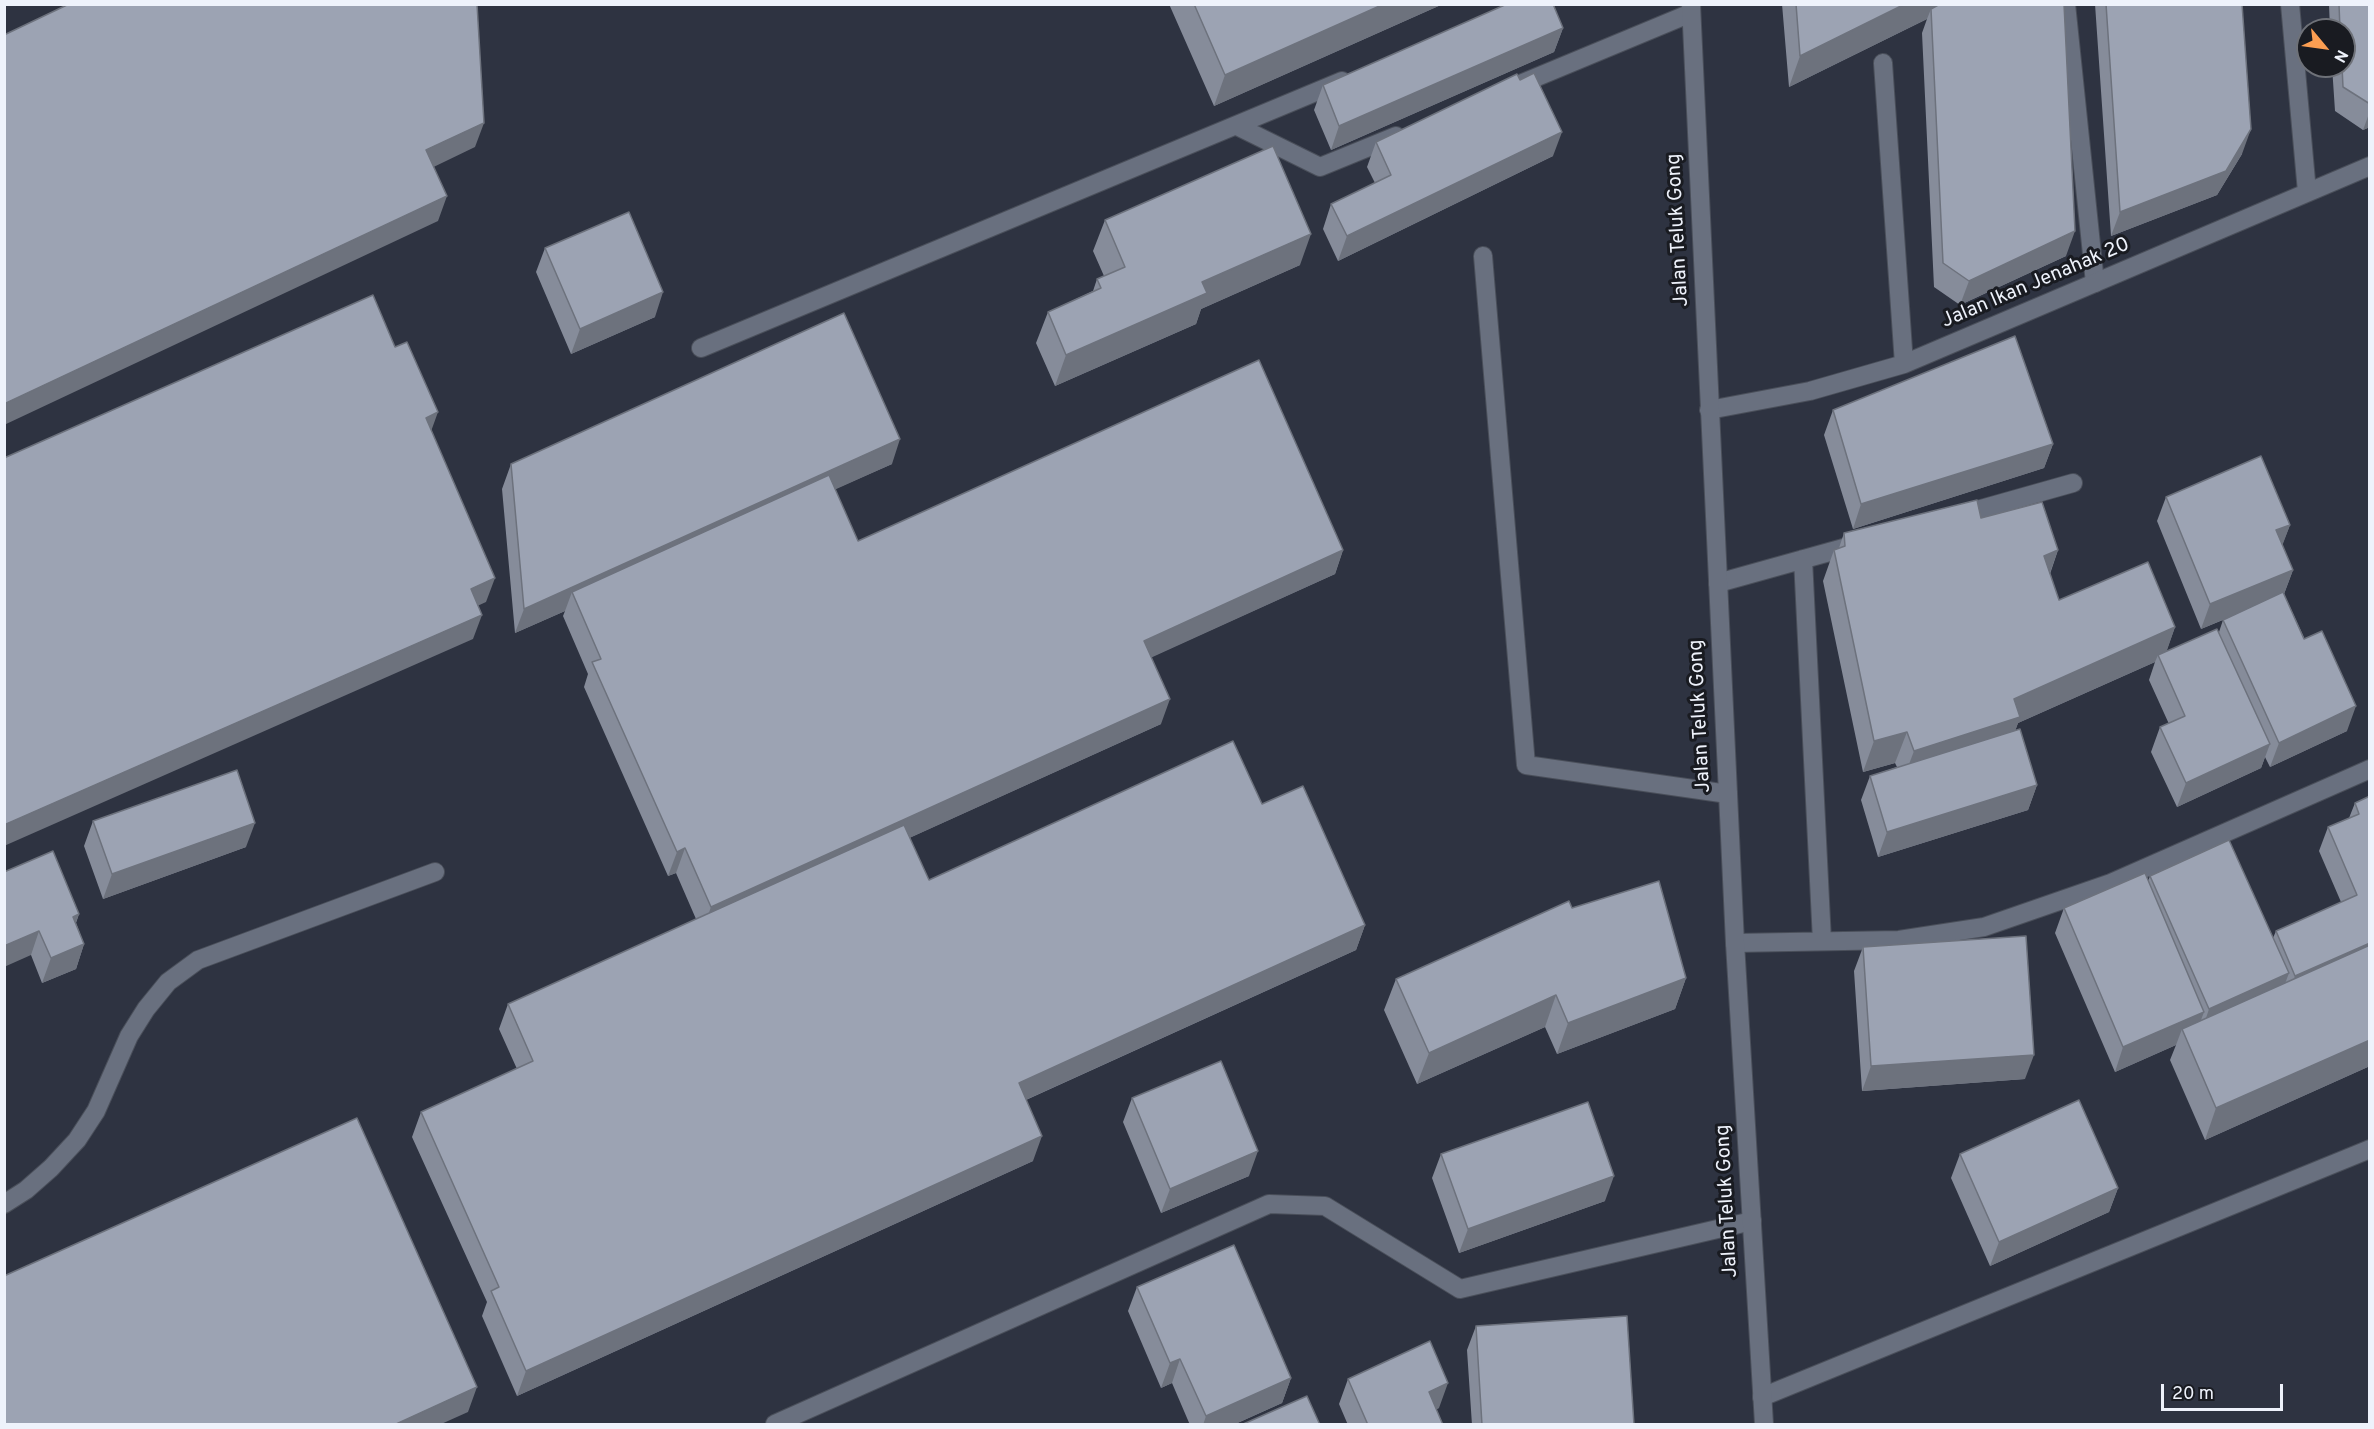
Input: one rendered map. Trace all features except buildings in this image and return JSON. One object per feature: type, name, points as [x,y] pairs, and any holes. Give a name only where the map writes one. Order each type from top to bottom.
[{"type":"street","points":[[2066,4],[2095,283]]},
{"type":"street","points":[[2290,4],[2307,192]]},
{"type":"street","points":[[1494,95],[1691,9]]},
{"type":"street","name":"Jalan Teluk Gong","points":[[1691,9],[1735,943],[1764,1425]]},
{"type":"street","points":[[1883,63],[1904,364]]},
{"type":"street","points":[[701,348],[1358,75]]},
{"type":"street","points":[[1237,126],[1320,167],[1407,131]]},
{"type":"street","name":"Jalan Ikan Jenahak 20","points":[[1709,410],[1810,391],[1904,364],[2370,166]]},
{"type":"street","points":[[1483,256],[1526,765],[1728,794]]},
{"type":"street","points":[[1938,521],[2073,483]]},
{"type":"street","points":[[1718,583],[1871,540]]},
{"type":"street","points":[[1803,559],[1822,941]]},
{"type":"street","points":[[1735,943],[1899,940],[1984,927],[2111,883],[2370,769]]},
{"type":"street","points":[[4,1204],[51,1168],[77,1140],[96,1110],[129,1036],[146,1009],[176,976],[198,960],[435,872]]},
{"type":"street","points":[[1762,1397],[2370,1149]]},
{"type":"street","points":[[775,1425],[1269,1204],[1325,1206],[1460,1289],[1752,1221]]}]
